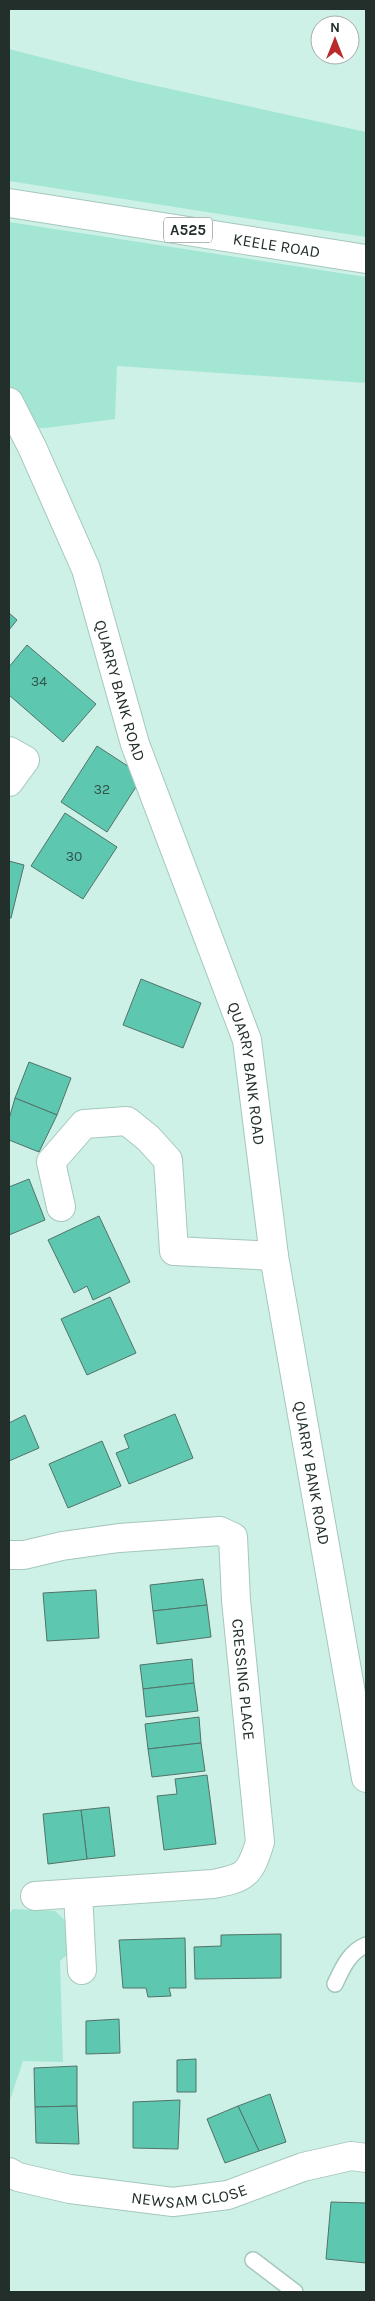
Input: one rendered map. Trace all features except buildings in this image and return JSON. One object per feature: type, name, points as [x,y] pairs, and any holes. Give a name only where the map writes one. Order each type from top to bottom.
[{"type":"street","name":"KEELE ROAD","points":[[9,203],[366,259]]},
{"type":"street","name":"QUARRY BANK ROAD","points":[[9,402],[32,447],[86,569],[135,744],[247,1040],[274,1256],[363,1734],[366,1778]]},
{"type":"street","points":[[9,751],[24,760],[9,782]]},
{"type":"street","points":[[61,1207],[51,1162],[84,1124],[127,1121],[148,1138],[168,1160],[174,1252],[274,1256]]},
{"type":"street","name":"CRESSING PLACE","points":[[9,1555],[24,1555],[62,1546],[119,1538],[220,1531],[233,1537],[236,1600],[260,1842],[253,1864],[238,1879],[212,1884],[35,1896]]},
{"type":"street","points":[[78,1893],[82,1970]]},
{"type":"street","name":"NEWSAM CLOSE","points":[[9,2172],[18,2177],[70,2189],[173,2202],[228,2195],[303,2166],[351,2156],[366,2158]]},
{"type":"lane","points":[[335,1984],[347,1961],[359,1948],[366,1945]]},
{"type":"lane","points":[[253,2260],[295,2292]]},
{"type":"green space","points":[[9,49],[134,81],[366,132],[366,237],[9,181]]},
{"type":"green space","points":[[9,222],[366,277],[366,383],[117,366],[115,419],[46,428],[9,428]]},
{"type":"green space","points":[[13,1909],[55,1911],[67,1922],[69,1953],[60,1961],[63,2062],[23,2061],[9,2103],[9,1914]]}]
